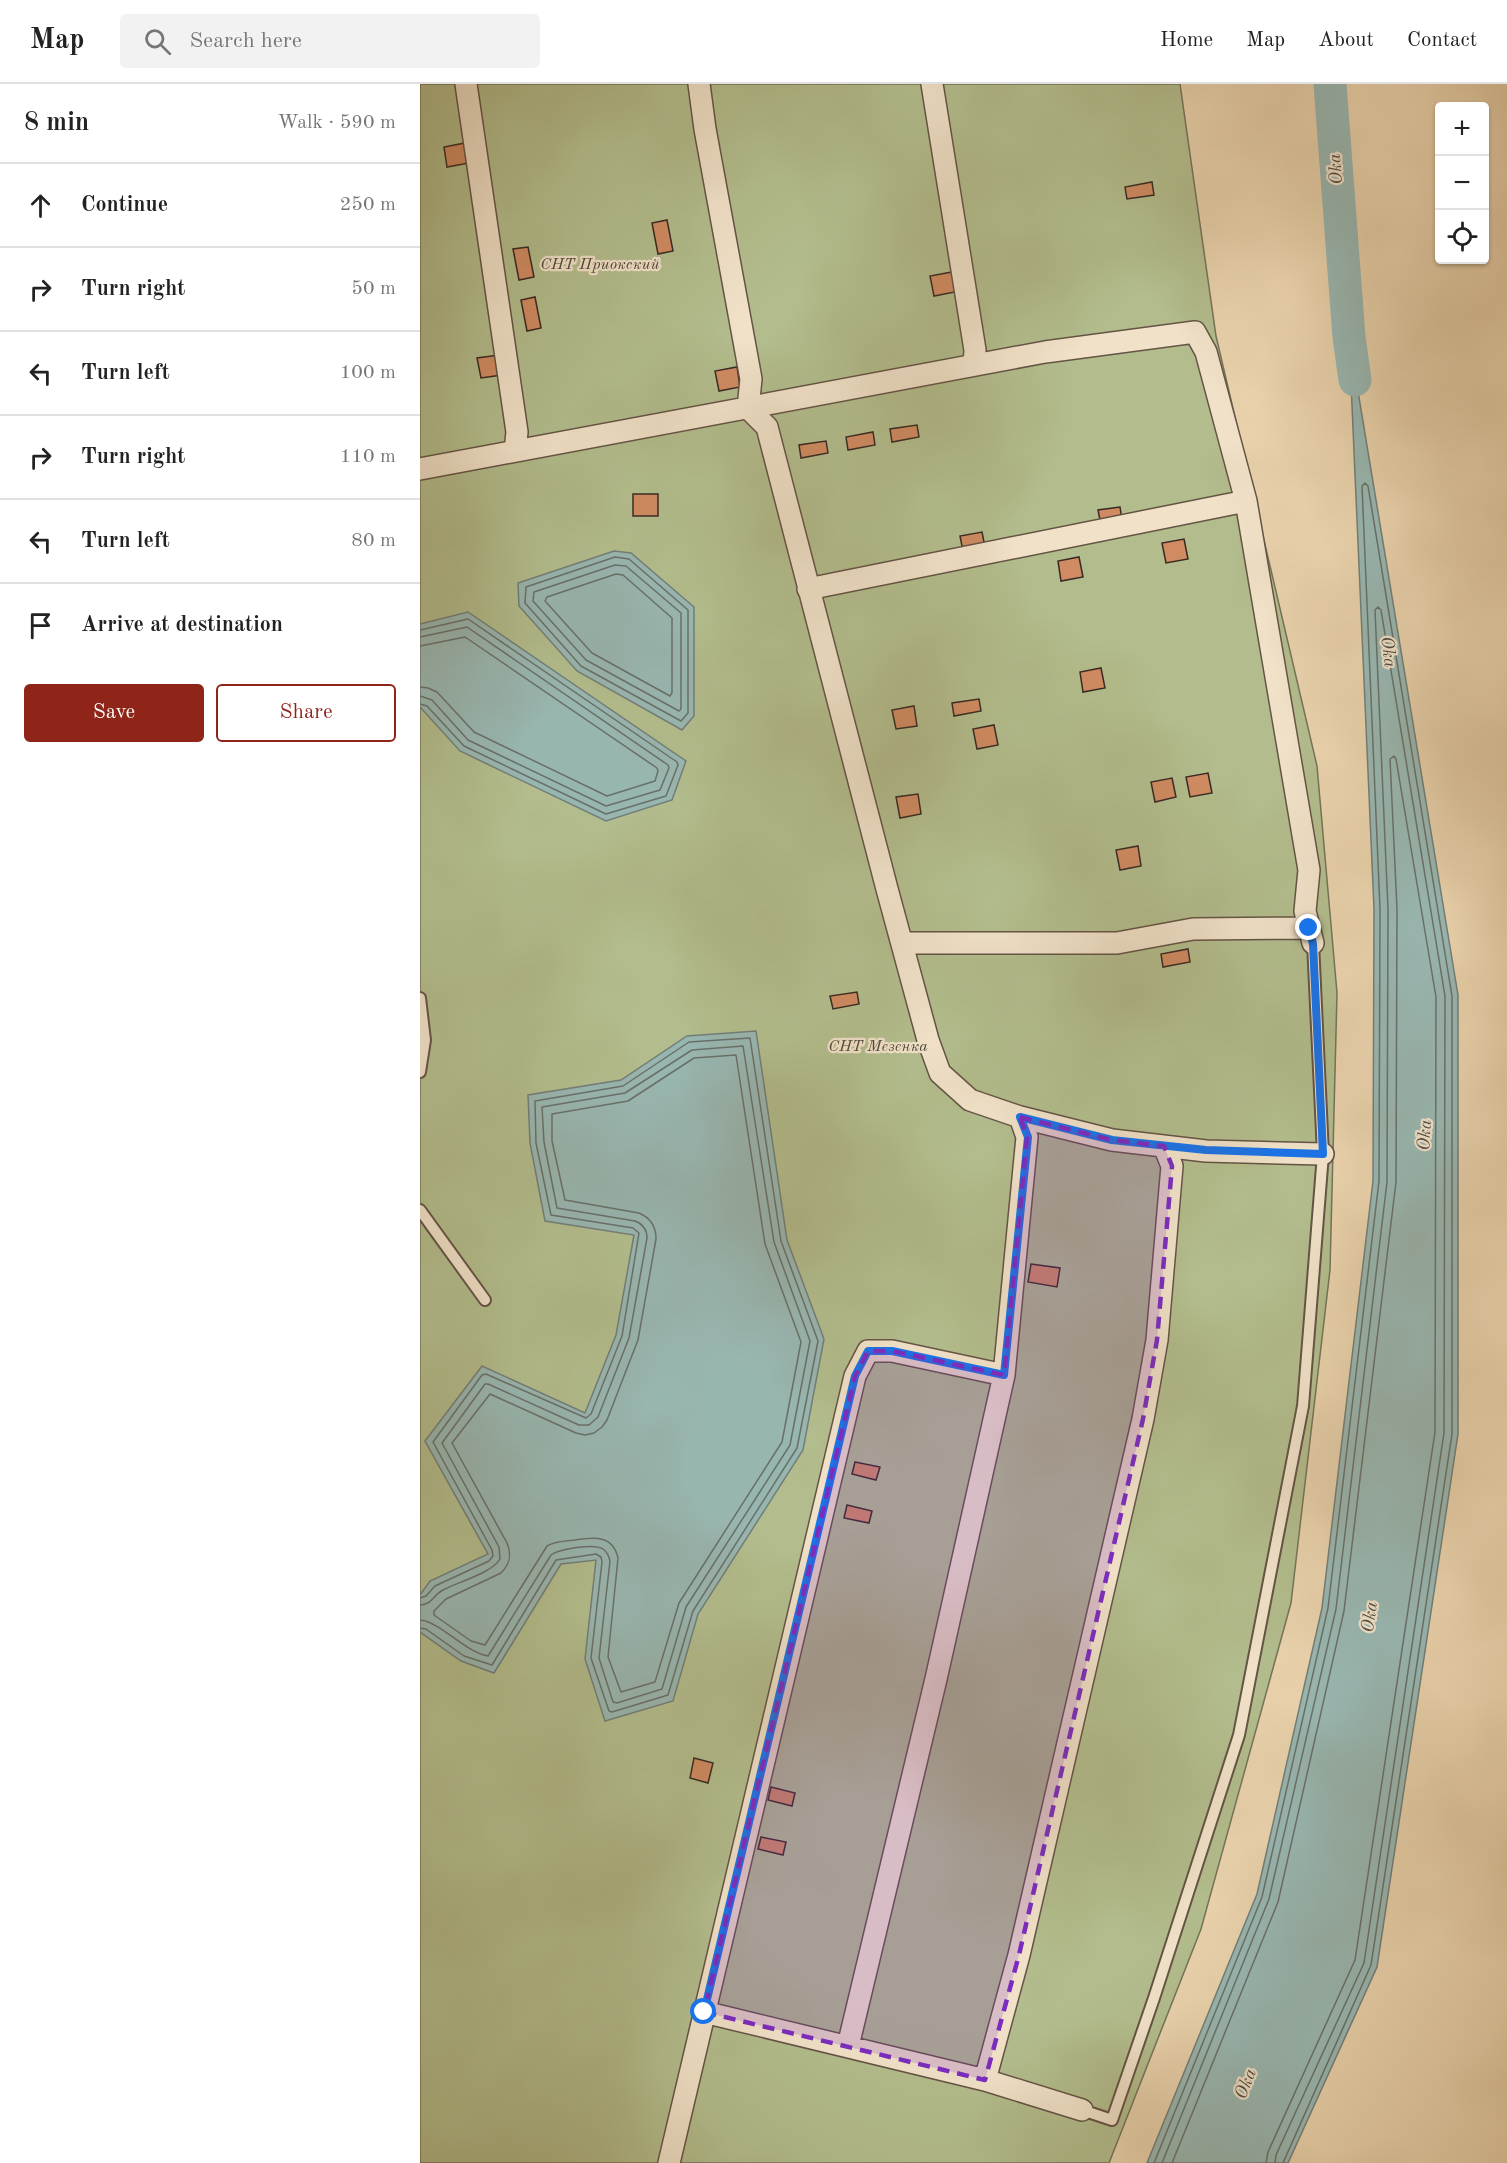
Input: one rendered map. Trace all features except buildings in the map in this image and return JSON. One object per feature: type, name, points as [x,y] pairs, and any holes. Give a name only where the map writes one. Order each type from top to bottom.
[{"type":"street","points":[[466,84],[517,432],[514,451]]},
{"type":"street","points":[[699,84],[705,129],[751,379],[748,408]]},
{"type":"street","points":[[932,84],[975,350],[974,365]]},
{"type":"street","points":[[420,469],[1045,352],[1195,332],[1206,352],[1246,501],[1309,870],[1305,911],[1311,936],[1193,929],[1117,943],[902,943]]},
{"type":"street","points":[[748,408],[767,427],[808,590],[928,1040],[939,1073],[970,1100],[1020,1117],[1112,1140],[1206,1150],[1323,1154]]},
{"type":"street","points":[[808,590],[1246,501]]},
{"type":"street","points":[[848,2046],[936,1679],[1004,1375],[1028,1137],[1020,1117]]},
{"type":"street","points":[[985,2080],[1019,1955],[1143,1419],[1157,1340],[1172,1166],[1164,1146]]},
{"type":"street","points":[[669,2163],[855,1376],[868,1351],[892,1351],[1004,1375]]},
{"type":"street","points":[[704,2012],[985,2080],[1082,2110]]},
{"type":"lane","points":[[1082,2110],[1112,2120],[1239,1735],[1303,1406],[1323,1154],[1311,936]]},
{"type":"lane","points":[[420,998],[424,1040],[420,1072]]},
{"type":"lane","points":[[420,1210],[485,1300]]},
{"type":"highlighted area","points":[[1020,1117],[1112,1140],[1164,1146],[1172,1166],[1157,1340],[1143,1419],[1019,1955],[985,2080],[704,2012],[855,1376],[868,1351],[892,1351],[1004,1375],[1027,1137]]},
{"type":"green space","name":"СНТ Мезенка","points":[[420,84],[1180,84],[1216,336],[1317,766],[1337,993],[1330,1270],[1291,1603],[1201,1929],[1109,2163],[420,2163]]},
{"type":"water","points":[[1349,337],[1458,995],[1458,1434],[1377,1967],[1288,2163],[1147,2163],[1257,1894],[1322,1608],[1373,1181],[1374,909]]},
{"type":"water","points":[[614,551],[631,553],[694,607],[694,716],[682,730],[577,671],[519,606],[518,583]]},
{"type":"water","points":[[468,612],[686,761],[672,800],[606,821],[460,751],[420,707],[420,624]]},
{"type":"water","points":[[756,1031],[787,1240],[824,1339],[803,1450],[698,1614],[673,1701],[605,1721],[585,1659],[596,1560],[561,1564],[494,1673],[461,1661],[420,1632],[420,1595],[430,1581],[488,1554],[425,1441],[482,1366],[585,1413],[616,1335],[634,1235],[545,1221],[530,1143],[528,1095],[621,1080],[687,1036]]},
{"type":"waterway","name":"Oka","points":[[1330,84],[1349,337],[1355,380]]},
{"type":"route","points":[[704,2012],[855,1376],[868,1351],[892,1351],[1004,1375],[1028,1137],[1020,1117],[1112,1140],[1206,1150],[1323,1154],[1313,944],[1309,928]]},
{"type":"park label","name":"СНТ Приокский","points":[[600,265]]}]
